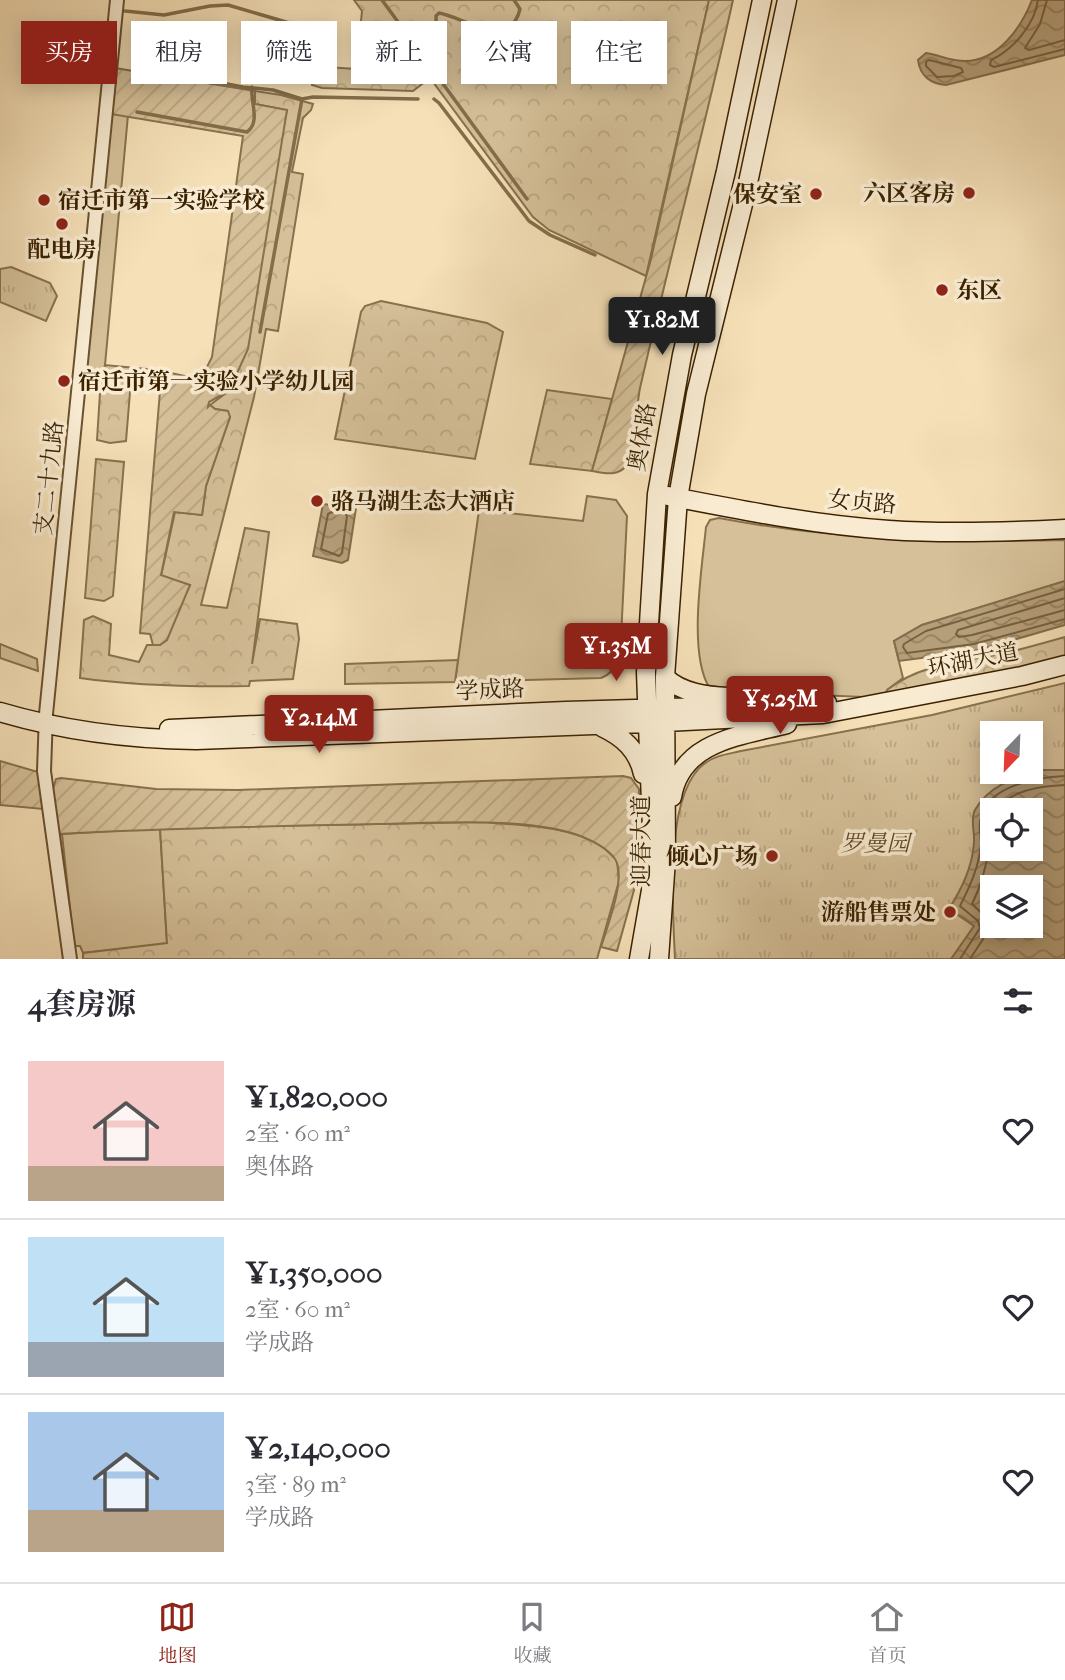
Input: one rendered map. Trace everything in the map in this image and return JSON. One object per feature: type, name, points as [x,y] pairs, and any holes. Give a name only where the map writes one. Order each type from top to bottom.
[{"type":"main road","name":"奥体路","points":[[656,716],[646,672],[657,494],[682,355],[726,171],[762,0]]},
{"type":"main road","name":"奥体路","points":[[656,716],[665,677],[678,498],[696,394],[746,192],[787,0]]},
{"type":"main road","name":"女贞路","points":[[657,494],[789,519],[890,530],[981,532],[1065,529]]},
{"type":"main road","name":"环湖大道","points":[[889,701],[1022,676],[1065,665]]},
{"type":"main road","points":[[646,672],[637,692],[600,718],[632,747],[641,764],[659,830]]},
{"type":"main road","points":[[665,677],[672,684],[688,691],[712,696],[825,709]]},
{"type":"main road","name":"学成路","points":[[0,700],[46,720]]},
{"type":"main road","name":"学成路","points":[[0,712],[46,720],[169,729],[656,716],[825,709],[889,701]]},
{"type":"main road","points":[[659,830],[674,784],[684,765],[704,748],[825,709]]},
{"type":"main road","name":"迎春大道","points":[[656,716],[659,830],[665,896],[659,959]]},
{"type":"main road","name":"迎春大道","points":[[639,959],[652,890],[659,830]]},
{"type":"street","name":"支二十九路","points":[[70,959],[44,771],[46,720],[117,0]]},
{"type":"green space","points":[[354,0],[709,0],[646,276],[549,230],[533,217],[434,84],[447,84],[447,21],[361,21],[362,11]]},
{"type":"green space","points":[[709,0],[733,0],[640,388],[632,450],[626,466],[619,472],[592,471],[651,259]]},
{"type":"green space","points":[[117,68],[131,71],[131,84],[212,84],[255,91],[255,104],[287,110],[248,349],[229,391],[209,402],[208,407],[210,405],[215,409],[228,411],[230,417],[206,486],[202,515],[174,512],[161,575],[190,585],[167,640],[160,645],[153,645],[150,634],[140,633],[160,391],[131,385],[130,380],[102,377],[105,365],[157,370],[194,378],[206,369],[212,357],[243,136],[111,114]]},
{"type":"green space","points":[[337,68],[351,69],[351,84],[422,84],[413,91],[322,88],[312,85],[337,84]]},
{"type":"green space","points":[[255,91],[313,104],[303,118],[292,172],[303,174],[278,331],[266,329],[254,397],[201,605],[227,608],[245,528],[269,532],[252,664],[260,619],[297,624],[299,639],[293,679],[250,681],[249,686],[206,686],[80,678],[84,620],[93,616],[111,624],[109,655],[139,662],[147,645],[160,645],[190,585],[161,576],[175,512],[202,515],[206,486],[230,417],[227,411],[215,409],[210,405],[229,391],[287,110],[255,104]]},
{"type":"green space","points":[[111,114],[128,115],[105,365],[101,377],[82,371]]},
{"type":"green space","points":[[11,267],[50,283],[57,296],[46,321],[0,302],[0,269]]},
{"type":"green space","points":[[381,301],[487,323],[503,332],[475,459],[335,439],[361,312],[365,306]]},
{"type":"green space","points":[[101,377],[131,380],[126,441],[110,443],[97,440]]},
{"type":"green space","points":[[547,390],[612,399],[592,471],[530,464]]},
{"type":"green space","points":[[96,459],[124,462],[113,596],[104,601],[85,598]]},
{"type":"green space","points":[[587,496],[616,500],[627,516],[620,658],[614,668],[601,678],[455,682],[479,510],[583,521]]},
{"type":"green space","points":[[719,518],[805,531],[891,538],[1065,540],[1065,581],[922,625],[894,641],[903,678],[887,690],[886,698],[726,691],[709,687],[699,653],[698,632],[706,527],[710,520]]},
{"type":"green space","points":[[1065,637],[1065,658],[886,698],[887,690],[927,669],[1001,654]]},
{"type":"green space","points":[[0,644],[37,659],[38,671],[0,658]]},
{"type":"green space","points":[[458,660],[455,682],[345,684],[345,664]]},
{"type":"green space","name":"罗曼园","points":[[1065,683],[1065,959],[675,959],[674,854],[682,800],[692,778],[705,763],[718,756],[932,715]]},
{"type":"green space","points":[[0,761],[38,772],[43,809],[0,805]]},
{"type":"green space","points":[[623,776],[631,778],[639,789],[639,872],[617,951],[601,947],[615,902],[618,867],[607,850],[575,834],[529,825],[451,822],[58,834],[53,789],[56,779],[61,778],[156,789],[238,790]]},
{"type":"green space","points":[[484,822],[559,830],[587,838],[617,860],[619,881],[597,959],[83,959],[83,953],[167,943],[160,828]]},
{"type":"green space","points":[[160,828],[167,944],[83,953],[80,946],[74,946],[62,834]]},
{"type":"water","points":[[1032,0],[1065,0],[1065,55],[946,85],[931,81],[924,75],[918,60],[926,53],[965,61],[977,60],[998,49],[1015,32]]},
{"type":"water","points":[[323,504],[356,508],[348,560],[342,563],[313,556]]},
{"type":"water","points":[[1065,581],[1065,625],[975,651],[899,661],[894,641],[922,625]]},
{"type":"water","points":[[1043,770],[1065,770],[1065,959],[951,959],[974,926],[949,909],[969,869],[974,843],[973,817],[980,802],[980,861],[1043,861],[1043,798],[984,798],[1004,784],[1043,784]]},
{"type":"waterway","points":[[382,0],[527,199]]},
{"type":"waterway","points":[[436,21],[439,13],[485,29],[507,28],[515,22],[520,9],[514,0]]},
{"type":"waterway","points":[[125,11],[164,15],[228,5],[283,21]]},
{"type":"waterway","points":[[227,84],[273,90],[302,99]]},
{"type":"waterway","points":[[137,112],[247,132],[254,117],[252,87]]},
{"type":"waterway","points":[[260,332],[302,99],[418,99]]},
{"type":"waterway","points":[[434,99],[529,221],[550,235],[595,255]]},
{"type":"place","name":"六区客房","points":[[969,193]]},
{"type":"place","name":"保安室","points":[[816,194]]},
{"type":"place","name":"宿迁市第一实验学校","points":[[44,200]]},
{"type":"place","name":"配电房","points":[[62,224]]},
{"type":"place","name":"东区","points":[[942,290]]},
{"type":"place","name":"宿迁市第一实验小学幼儿园","points":[[64,381]]},
{"type":"place","name":"骆马湖生态大酒店","points":[[317,501]]},
{"type":"place","name":"倾心广场","points":[[772,856]]},
{"type":"place","name":"游船售票处","points":[[950,912]]}]
